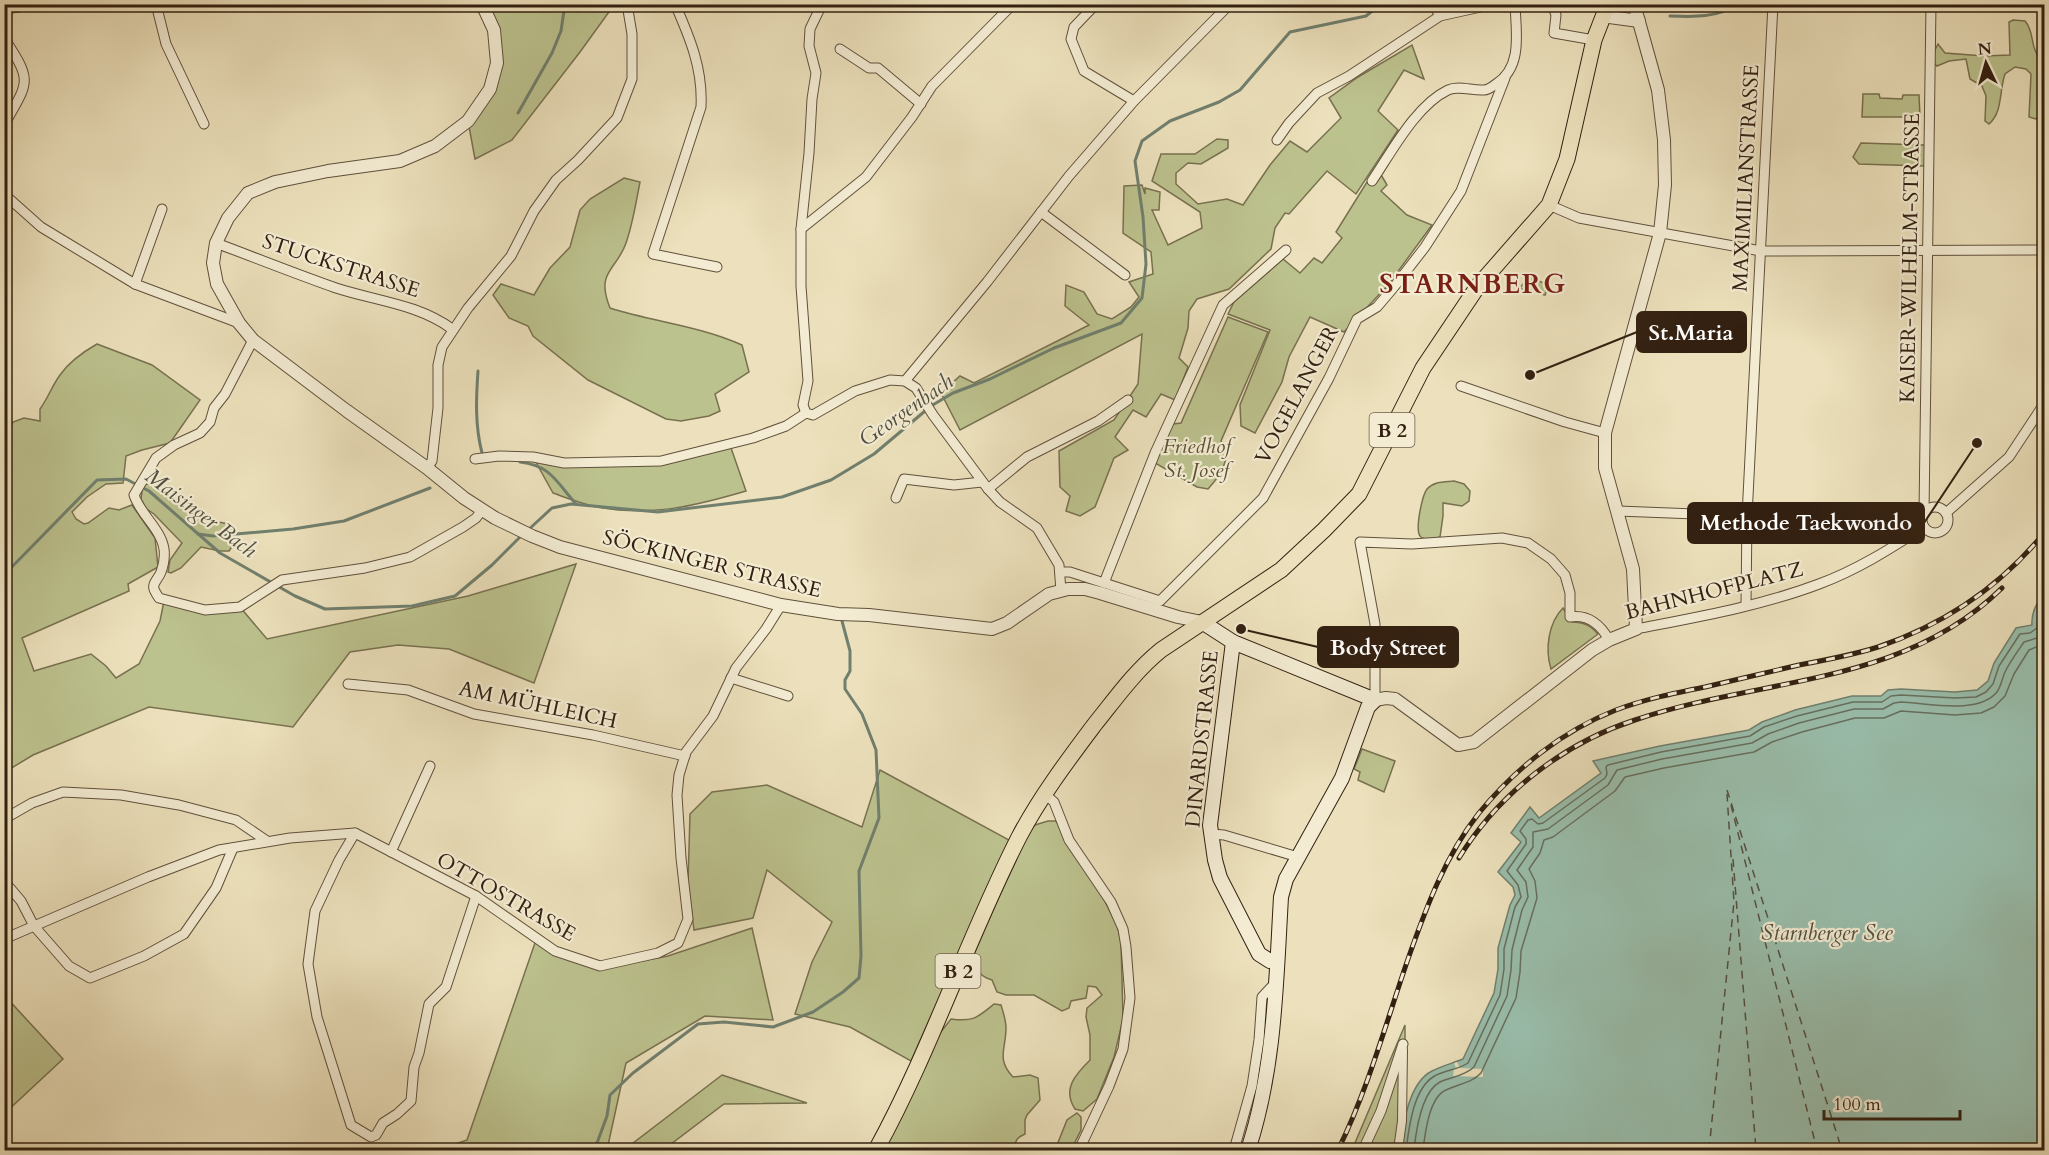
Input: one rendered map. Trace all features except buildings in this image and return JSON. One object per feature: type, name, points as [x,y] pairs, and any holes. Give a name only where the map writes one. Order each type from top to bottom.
[{"type":"main road","name":"B 2","points":[[876,1150],[910,1084],[990,898],[1020,836],[1045,794],[1078,747],[1143,664],[1281,570],[1359,494],[1411,391],[1440,341],[1478,286],[1548,205],[1567,159],[1594,40],[1605,10]]},
{"type":"main road","points":[[1202,622],[1233,642],[1375,700],[1368,706],[1339,785],[1286,879],[1281,897],[1272,1043],[1266,1085],[1248,1150]]},
{"type":"main road","name":"DINARDSTRASSE","points":[[1233,642],[1211,812],[1211,834],[1221,878],[1259,954],[1270,961],[1277,962]]},
{"type":"street","points":[[4,9],[41,4]]},
{"type":"street","points":[[156,4],[166,44],[204,124]]},
{"type":"street","points":[[216,243],[228,218],[248,193],[275,182],[400,161],[435,146],[468,121],[490,89],[497,63],[494,30],[482,4]]},
{"type":"street","points":[[427,468],[432,461],[438,408],[438,365],[442,347],[452,329],[511,256],[534,211],[556,180],[617,118],[632,79],[632,34],[627,4]]},
{"type":"street","points":[[675,4],[694,49],[702,86],[701,107],[653,254],[717,267]]},
{"type":"street","points":[[806,413],[803,405],[808,381],[801,286],[801,229],[816,73],[809,46],[810,29],[822,4]]},
{"type":"street","points":[[801,229],[866,177],[932,86],[1013,4]]},
{"type":"street","points":[[1096,4],[1074,27],[1071,39],[1084,71],[1134,101]]},
{"type":"street","points":[[905,381],[987,282],[1069,176],[1134,101],[1230,4]]},
{"type":"street","points":[[1433,4],[1440,16]]},
{"type":"street","points":[[1277,140],[1289,123],[1317,93],[1372,61],[1440,16],[1494,4]]},
{"type":"street","points":[[1372,181],[1423,109],[1447,91],[1456,88],[1486,90],[1505,78],[1515,58],[1517,46],[1515,4]]},
{"type":"street","points":[[1552,4],[1556,15],[1554,33],[1594,40]]},
{"type":"street","points":[[1634,4],[1658,90],[1665,140],[1665,185],[1660,233],[1605,433],[1605,468],[1633,569],[1636,629]]},
{"type":"street","name":"MAXIMILIANSTRASSE","points":[[1746,606],[1746,516],[1773,4]]},
{"type":"street","name":"KAISER-WILHELM-STRASSE","points":[[1924,512],[1930,4]]},
{"type":"street","points":[[1605,10],[1640,21]]},
{"type":"street","points":[[4,38],[22,68],[26,80],[23,91],[4,125]]},
{"type":"street","points":[[840,49],[869,68],[878,68],[921,104]]},
{"type":"street","name":"VOGELANGER","points":[[1104,583],[1160,601],[1263,498],[1329,378],[1357,319],[1377,307],[1394,287],[1425,247],[1461,191],[1505,78]]},
{"type":"street","points":[[4,194],[41,227],[135,284],[239,323]]},
{"type":"street","points":[[1548,205],[1579,218],[1761,251],[2044,250]]},
{"type":"street","points":[[135,284],[162,209]]},
{"type":"street","points":[[1041,212],[1125,274]]},
{"type":"street","name":"SÖCKINGER STRASSE","points":[[216,243],[213,263],[217,284],[239,323],[253,340],[427,468],[464,498],[516,528],[560,547],[781,605],[838,614],[869,615],[992,629],[1007,623],[1041,599],[1061,591],[1085,589],[1202,622]]},
{"type":"street","name":"STUCKSTRASSE","points":[[216,243],[337,288],[410,308],[436,318],[452,329]]},
{"type":"street","points":[[1060,572],[1104,583],[1155,453],[1223,305],[1286,250]]},
{"type":"street","points":[[253,340],[225,394],[214,408],[210,422],[200,433],[174,445],[156,458],[134,495],[137,505],[164,545],[165,560],[153,589],[159,598],[205,610],[240,607],[280,581],[365,568],[410,556],[463,527],[476,518],[482,510]]},
{"type":"street","points":[[475,459],[499,456],[533,457],[564,463],[661,461],[753,438],[786,426],[806,413],[813,415],[855,391],[890,380],[905,381],[916,388],[933,415],[1000,502],[1037,528],[1059,565],[1061,591]]},
{"type":"street","points":[[1461,386],[1565,422],[1605,433]]},
{"type":"street","points":[[896,498],[904,479],[954,485],[985,485],[1027,457],[1098,421],[1128,400]]},
{"type":"street","points":[[1946,513],[2009,457],[2044,404]]},
{"type":"street","points":[[1931,507],[1936,507],[1946,513],[1948,522],[1944,530],[1935,533],[1924,527],[1922,519],[1924,512],[1931,507]]},
{"type":"street","points":[[1618,511],[1746,516]]},
{"type":"street","name":"BAHNHOFPLATZ","points":[[1375,700],[1395,699],[1453,742],[1463,745],[1473,742],[1592,650],[1609,640],[1636,629],[1746,606],[1819,584],[1885,553],[1924,527]]},
{"type":"street","points":[[1375,700],[1375,624],[1360,542],[1412,544],[1502,538],[1528,543],[1551,559],[1565,575],[1570,593],[1569,617],[1581,617],[1596,622],[1604,630],[1609,640]]},
{"type":"street","name":"OTTOSTRASSE","points":[[355,833],[477,896],[555,951],[600,966],[658,952],[678,943],[688,919],[677,795],[685,756],[713,716],[736,668],[781,605]]},
{"type":"street","points":[[731,678],[788,696]]},
{"type":"street","name":"AM MÜHLEICH","points":[[348,684],[408,690],[474,714],[593,735],[685,756]]},
{"type":"street","points":[[391,852],[430,765]]},
{"type":"street","points":[[4,819],[32,803],[63,792],[121,795],[179,805],[236,820],[267,841]]},
{"type":"street","points":[[1045,794],[1054,802],[1070,840],[1111,902],[1123,929],[1126,947],[1130,998],[1123,1049],[1109,1086],[1079,1150]]},
{"type":"street","points":[[355,833],[339,860],[315,911],[308,964],[317,1017],[351,1125],[371,1137],[376,1135],[383,1122],[397,1114],[411,1101],[414,1066],[429,1004],[446,987],[477,896]]},
{"type":"street","points":[[4,939],[148,877],[219,850],[267,841],[355,833]]},
{"type":"street","points":[[1211,834],[1224,835],[1298,856]]},
{"type":"street","points":[[4,881],[21,901],[34,926],[69,966],[90,978],[144,956],[184,934],[216,888],[233,848]]},
{"type":"street","points":[[1234,1150],[1252,1086],[1263,997],[1276,982]]},
{"type":"street","points":[[1363,1150],[1377,1121],[1403,1044]]},
{"type":"street","points":[[1398,1150],[1403,1044]]},
{"type":"green space","points":[[482,5],[614,5],[512,140],[475,159],[468,121],[497,63]]},
{"type":"green space","points":[[2025,21],[2030,30],[2043,71],[2044,104],[2036,119],[2029,117],[2031,74],[2026,69],[2015,67],[2005,74],[1997,114],[1989,124],[1985,121],[1986,96],[1982,86],[1970,79],[1966,59],[1949,61],[1937,66],[1930,59],[1938,44],[1945,53],[2010,55],[2009,22]]},
{"type":"green space","points":[[1412,45],[1424,79],[1404,70],[1378,111],[1398,130],[1356,194],[1327,171],[1289,214],[1285,213],[1275,228],[1271,249],[1229,289],[1197,299],[1189,311],[1188,328],[1179,358],[1188,367],[1175,400],[1161,394],[1146,417],[1133,410],[1115,437],[1128,450],[1114,458],[1095,507],[1080,516],[1066,511],[1070,496],[1060,487],[1059,451],[1114,420],[1138,384],[1142,334],[960,430],[941,393],[960,376],[974,383],[1089,325],[1065,306],[1066,285],[1084,292],[1097,314],[1112,319],[1131,307],[1139,297],[1129,282],[1153,274],[1151,252],[1123,233],[1124,186],[1142,185],[1145,194],[1145,188],[1160,192],[1159,210],[1152,210],[1168,245],[1202,228],[1200,212],[1152,181],[1161,154],[1195,154],[1217,139],[1228,140],[1228,148],[1201,164],[1188,163],[1176,173],[1176,184],[1198,204],[1227,199],[1243,205],[1270,165],[1290,141],[1307,152],[1341,118],[1329,98],[1358,77]]},
{"type":"green space","points":[[1863,94],[1879,94],[1880,98],[1902,99],[1903,95],[1919,95],[1920,117],[1862,117]]},
{"type":"green space","points":[[1861,143],[1924,145],[1927,158],[1924,166],[1859,164],[1853,157]]},
{"type":"green space","points":[[1380,173],[1387,185],[1381,191],[1407,215],[1432,225],[1388,285],[1344,332],[1310,317],[1289,357],[1282,382],[1255,433],[1241,426],[1240,405],[1270,330],[1228,314],[1234,302],[1283,259],[1300,273],[1314,258],[1322,263],[1342,238],[1336,232],[1367,182],[1371,184]]},
{"type":"green space","points":[[624,178],[640,182],[626,243],[606,278],[606,296],[610,308],[710,333],[742,345],[749,372],[715,394],[720,411],[709,416],[681,421],[666,419],[588,380],[533,336],[528,326],[509,318],[493,295],[501,284],[534,295],[550,268],[570,247],[580,210],[590,199]]},
{"type":"green space","points":[[1528,277],[1549,285],[1545,295],[1520,288]]},
{"type":"green space","name":"Friedhof St. Josef","points":[[1228,317],[1268,332],[1221,441],[1226,453],[1224,466],[1208,489],[1197,487],[1155,463],[1173,424],[1181,423]]},
{"type":"green space","points":[[97,344],[152,365],[200,400],[170,443],[126,456],[123,483],[106,484],[87,497],[72,512],[76,519],[84,524],[109,508],[119,510],[132,505],[155,538],[158,567],[128,584],[129,591],[22,638],[34,671],[91,654],[116,678],[139,664],[160,621],[164,601],[205,610],[240,607],[267,639],[468,596],[576,564],[534,683],[449,649],[398,645],[350,652],[293,727],[149,707],[33,755],[5,772],[5,445],[10,441],[9,430],[13,422],[24,418],[40,421],[40,409],[60,375],[77,358]]},
{"type":"green space","points":[[730,445],[746,491],[691,505],[654,510],[617,510],[597,507],[553,493],[533,457],[564,463],[661,461]]},
{"type":"green space","points":[[1454,481],[1464,484],[1470,491],[1469,501],[1462,506],[1443,503],[1440,537],[1428,540],[1422,538],[1419,532],[1419,520],[1421,505],[1427,489],[1436,483]]},
{"type":"green space","points":[[157,482],[180,506],[195,506],[196,515],[232,525],[233,545],[229,551],[201,547],[181,568],[171,573],[168,572],[170,560],[182,543],[154,514],[145,508],[141,499],[143,485]]},
{"type":"green space","points":[[1563,608],[1572,622],[1586,625],[1598,634],[1551,669],[1548,654],[1549,637],[1554,621]]},
{"type":"green space","points":[[1362,749],[1395,761],[1384,792],[1358,780],[1360,772],[1354,769]]},
{"type":"green space","points":[[880,770],[1009,840],[911,1061],[850,1027],[795,1014],[812,962],[832,922],[767,870],[753,918],[694,930],[688,884],[690,814],[712,792],[767,785],[862,827]]},
{"type":"green space","points":[[1056,821],[1096,884],[1117,925],[1121,941],[1123,1019],[1114,1057],[1097,1099],[1083,1111],[1075,1109],[1071,1102],[1070,1089],[1075,1077],[1090,1060],[1087,1008],[1102,995],[1096,987],[1088,986],[1086,998],[1071,1001],[1069,1008],[1062,1011],[1034,995],[1006,995],[997,992],[992,980],[979,972],[971,959],[1024,838],[1035,825]]},
{"type":"green space","points":[[752,928],[773,1020],[705,1016],[626,1063],[607,1150],[438,1150],[467,1140],[536,940],[600,969],[668,956]]},
{"type":"green space","points":[[5,996],[63,1059],[5,1113]]},
{"type":"green space","points":[[994,1004],[1001,1005],[1005,1019],[1003,1059],[1008,1071],[1013,1077],[1030,1075],[1038,1078],[1040,1100],[1027,1115],[1025,1134],[1017,1140],[1015,1150],[884,1150],[940,1033],[951,1019],[974,1018]]},
{"type":"green space","points":[[1405,1025],[1405,1108],[1399,1150],[1352,1150]]},
{"type":"green space","points":[[722,1075],[807,1103],[724,1104],[663,1150],[624,1150]]},
{"type":"green space","points":[[1077,1113],[1081,1117],[1081,1130],[1071,1150],[1055,1150],[1067,1120]]},
{"type":"water","name":"Starnberger See","points":[[2044,593],[2044,1150],[1400,1150],[1408,1106],[1417,1085],[1432,1071],[1463,1059],[1494,993],[1498,969],[1498,948],[1515,895],[1513,887],[1498,872],[1521,842],[1511,833],[1530,807],[1539,818],[1601,773],[1593,761],[1749,730],[1762,722],[1795,710],[1852,696],[1881,696],[1888,690],[1901,689],[1955,692],[1977,690],[1988,681],[1994,663],[2016,628],[2032,625],[2037,604]]},
{"type":"pier","points":[[1457,1062],[1460,1068],[1483,1069],[1483,1077],[1453,1076],[1454,1068],[1456,1068],[1454,1063]]},
{"type":"waterway","points":[[518,113],[552,53],[561,31],[565,4]]},
{"type":"waterway","name":"Georgenbach","points":[[527,531],[552,508],[571,504],[658,512],[782,497],[831,480],[874,454],[931,406],[953,393],[990,379],[1054,348],[1121,323],[1142,298],[1146,264],[1143,217],[1135,161],[1142,141],[1170,121],[1219,102],[1240,90],[1290,32],[1366,16],[1381,4]]},
{"type":"waterway","name":"Georgenbach","points":[[1670,16],[1714,14],[1738,4]]},
{"type":"waterway","points":[[478,371],[478,433],[482,453]]},
{"type":"waterway","points":[[520,462],[547,471],[576,504]]},
{"type":"waterway","name":"Maisinger Bach","points":[[4,575],[97,480],[126,479],[149,491],[220,553],[295,596],[325,609],[412,606],[455,596],[492,565],[522,535]]},
{"type":"waterway","points":[[198,534],[213,536],[293,529],[344,521],[430,488]]},
{"type":"waterway","points":[[588,1150],[597,1143],[607,1116],[610,1095],[633,1073],[698,1024],[724,1022],[773,1027],[813,1012],[859,978],[861,956],[859,871],[879,818],[876,750],[862,714],[845,689],[845,680],[850,671],[850,651],[842,621]]},
{"type":"ferry route","points":[[1727,790],[1842,1150]]},
{"type":"ferry route","points":[[1709,1150],[1734,902],[1727,794]]},
{"type":"ferry route","points":[[1731,805],[1817,1150]]},
{"type":"ferry route","points":[[1733,859],[1756,1150]]},
{"type":"railway","points":[[1338,1150],[1368,1080],[1408,959],[1446,865],[1479,813],[1524,767],[1558,740],[1596,719],[1627,706],[1649,699],[1859,652],[1903,638],[1970,602],[2009,570],[2044,533]]},
{"type":"railway","points":[[1459,858],[1493,812],[1514,792],[1535,773],[1583,742],[1635,720],[1683,706],[1828,675],[1875,662],[1920,644],[1962,620],[2002,588]]},
{"type":"place","name":"St.Maria","points":[[1530,375]]},
{"type":"place","name":"Methode Taekwondo","points":[[1977,443]]},
{"type":"place","name":"Body Street","points":[[1241,629]]},
{"type":"district","name":"STARNBERG","points":[[1473,284]]}]
